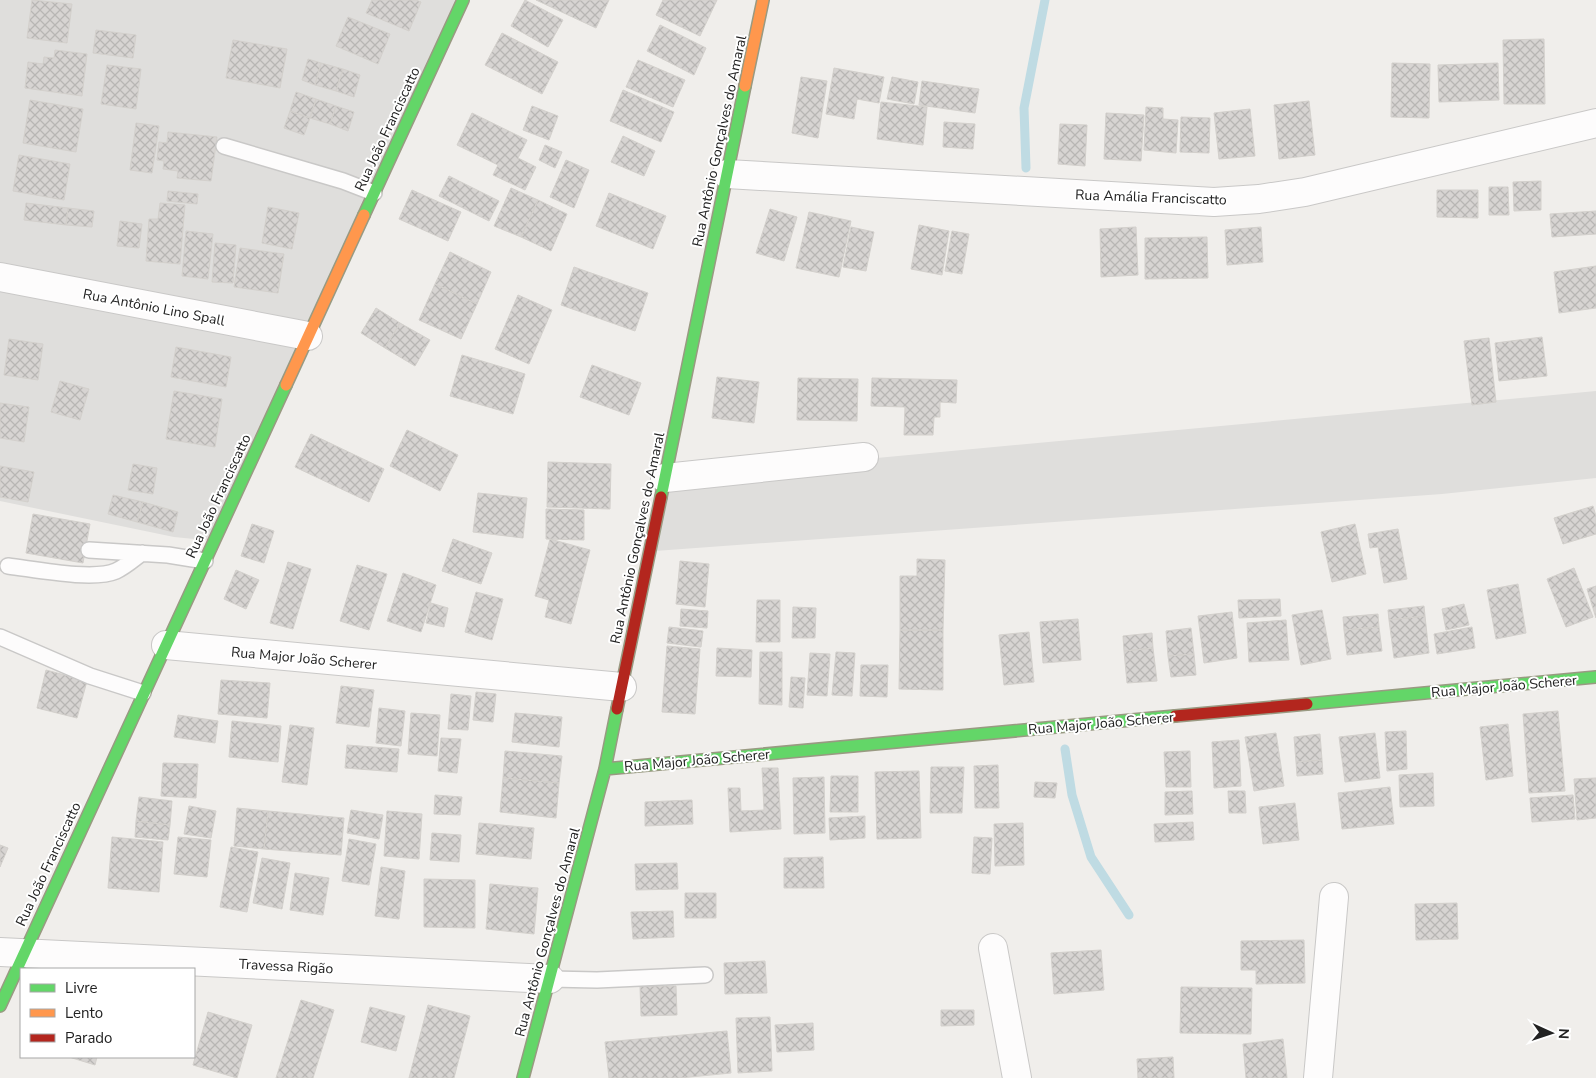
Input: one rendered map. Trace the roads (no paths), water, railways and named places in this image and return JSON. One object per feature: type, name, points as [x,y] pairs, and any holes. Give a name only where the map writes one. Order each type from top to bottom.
[{"type":"street","name":"Rua João Franciscatto","points":[[0,1006],[12,953],[166,645],[463,0]]},
{"type":"street","name":"Rua Antônio Gonçalves do Amaral","points":[[523,1078],[605,769],[763,0]]},
{"type":"street","name":"Rua Amália Franciscatto","points":[[727,174],[1214,202],[1259,199],[1305,192],[1596,123]]},
{"type":"street","name":"Rua Antônio Lino Spall","points":[[0,277],[308,336]]},
{"type":"street","points":[[665,478],[864,457]]},
{"type":"street","name":"Rua Major João Scherer","points":[[166,645],[622,687]]},
{"type":"street","name":"Rua Major João Scherer","points":[[605,769],[1596,677]]},
{"type":"street","points":[[1318,1078],[1334,897]]},
{"type":"street","points":[[993,948],[1017,1078]]},
{"type":"street","name":"Travessa Rigão","points":[[12,953],[550,979]]},
{"type":"lane","points":[[224,146],[343,181],[374,194]]},
{"type":"lane","points":[[90,550],[142,553],[205,561]]},
{"type":"lane","points":[[8,566],[93,575],[116,571],[142,553]]},
{"type":"lane","points":[[0,637],[90,676],[143,693]]},
{"type":"lane","points":[[550,979],[597,980],[705,975]]},
{"type":"waterway","points":[[1026,168],[1024,108],[1045,0]]},
{"type":"waterway","points":[[1065,749],[1072,795],[1091,857],[1129,915]]}]
